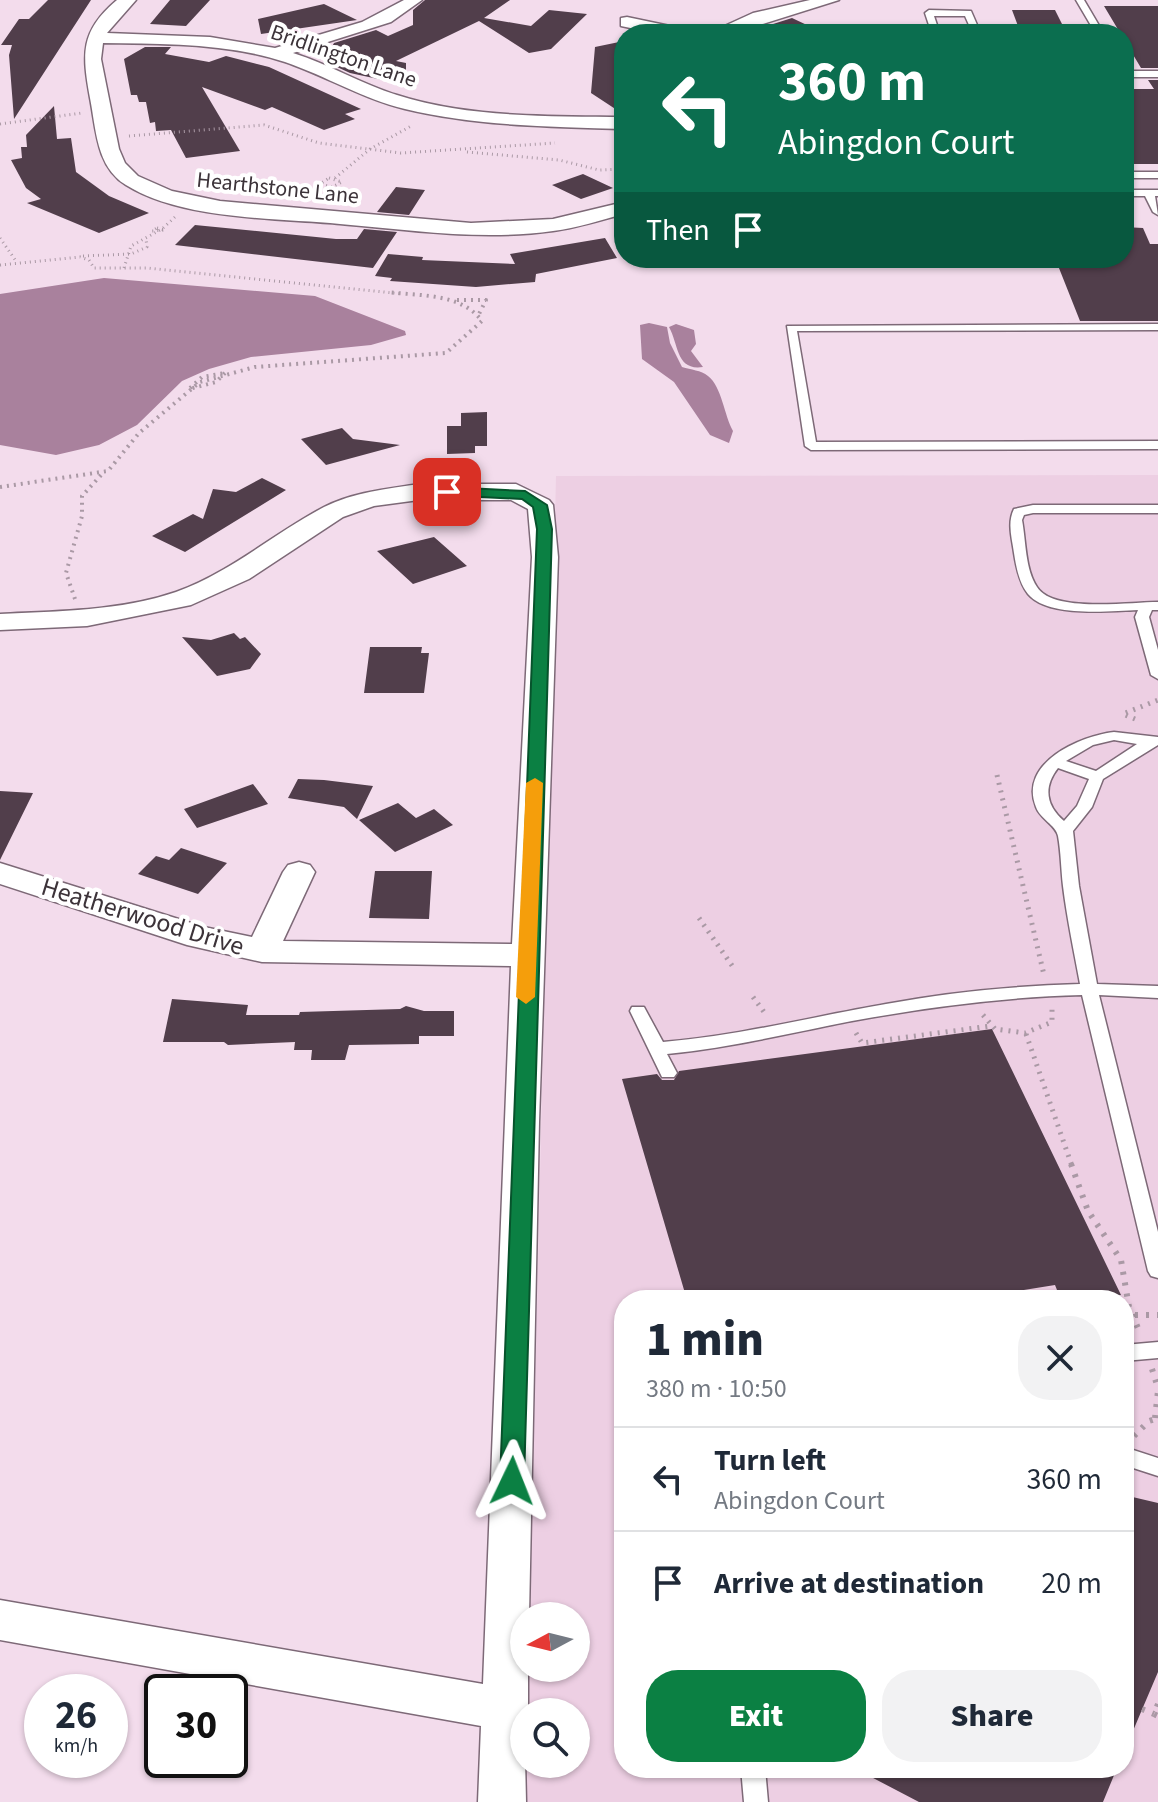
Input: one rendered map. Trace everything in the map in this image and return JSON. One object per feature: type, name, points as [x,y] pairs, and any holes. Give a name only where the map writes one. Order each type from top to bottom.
[{"type":"street","points":[[96,38],[113,13],[128,0]]},
{"type":"street","points":[[276,54],[311,39],[382,19],[414,0]]},
{"type":"street","points":[[741,24],[831,0]]},
{"type":"street","points":[[627,22],[636,24]]},
{"type":"street","name":"Bridlington Lane","points":[[96,38],[194,41],[276,54],[372,94],[461,114],[532,121],[614,123]]},
{"type":"street","name":"Hearthstone Lane","points":[[96,38],[92,59],[106,134],[116,165],[131,180],[152,191],[194,203],[373,221],[496,229],[572,222],[614,211]]},
{"type":"street","points":[[0,622],[74,619],[148,608],[191,595],[240,573],[334,512],[369,499],[447,492],[516,492],[534,499],[543,514],[545,557],[527,955],[502,1802]]},
{"type":"street","points":[[262,951],[299,872]]},
{"type":"street","name":"Heatherwood Drive","points":[[0,873],[199,937],[262,951],[315,956],[527,955]]},
{"type":"street","points":[[0,1620],[505,1709]]},
{"type":"lane","points":[[1080,0],[1094,24]]},
{"type":"lane","points":[[933,24],[929,13],[968,13],[973,24]]},
{"type":"lane","points":[[1134,74],[1158,74]]},
{"type":"lane","points":[[1134,175],[1158,175]]},
{"type":"lane","points":[[1153,193],[1158,212]]},
{"type":"lane","points":[[1158,327],[791,328],[811,446],[1158,445]]},
{"type":"lane","points":[[1158,509],[1033,509],[1018,512],[1016,520],[1031,590],[1042,602],[1058,606],[1152,606],[1142,625],[1158,675]]},
{"type":"lane","points":[[1154,742],[1116,736],[1097,739],[1075,748],[1056,762],[1043,783],[1042,805],[1065,830],[1069,888],[1089,990],[1158,1271]]},
{"type":"lane","points":[[1065,830],[1084,807],[1097,777],[1154,742]]},
{"type":"lane","points":[[1056,762],[1097,777]]},
{"type":"lane","points":[[655,1048],[734,1041],[849,1016],[976,995],[1047,990],[1158,992]]},
{"type":"lane","points":[[638,1011],[668,1073]]},
{"type":"lane","points":[[1134,1352],[1158,1350]]},
{"type":"lane","points":[[1134,1459],[1158,1467]]},
{"type":"lane","points":[[754,1778],[756,1802]]},
{"type":"path","points":[[0,124],[85,113],[88,130],[131,136],[264,125],[314,142],[401,153],[559,143]]},
{"type":"path","points":[[335,178],[342,184],[328,187],[320,183],[335,178],[370,149],[408,127],[461,114]]},
{"type":"path","points":[[446,150],[559,160],[614,169]]},
{"type":"path","points":[[124,268],[131,246],[187,212],[194,203]]},
{"type":"path","points":[[0,238],[9,255],[17,262]]},
{"type":"path","points":[[0,265],[136,253],[147,247],[146,239]]},
{"type":"path","points":[[7,264],[9,255]]},
{"type":"path","points":[[74,619],[75,593],[67,569],[82,516],[83,493],[111,469],[139,433],[189,389],[225,373],[277,364],[386,360],[449,350],[481,325],[479,314],[486,300],[452,300],[323,283],[94,268],[89,260],[80,257]]},
{"type":"path","points":[[452,300],[479,314]]},
{"type":"path","points":[[0,487],[102,474]]},
{"type":"path","points":[[1146,723],[1123,714],[1158,700]]},
{"type":"path","points":[[976,995],[986,1023],[991,1026],[1026,1034],[1052,1022],[997,775]]},
{"type":"path","points":[[699,918],[733,967]]},
{"type":"path","points":[[853,1030],[862,1043],[991,1026]]},
{"type":"path","points":[[1026,1034],[1088,1211],[1121,1260],[1126,1290]]},
{"type":"path","points":[[1135,1314],[1158,1315]]},
{"type":"path","points":[[1155,1418],[1158,1391]]},
{"type":"path","points":[[1142,1709],[1156,1715],[1158,1704]]},
{"type":"shaded area","points":[[104,278],[315,296],[405,331],[406,335],[371,345],[251,357],[209,369],[182,381],[137,425],[99,445],[56,455],[0,445],[0,294]]},
{"type":"shaded area","points":[[649,323],[667,327],[670,343],[682,367],[702,372],[713,381],[733,431],[729,443],[710,435],[674,382],[642,359],[640,325]]},
{"type":"shaded area","points":[[676,324],[694,330],[696,344],[691,351],[703,367],[694,367],[683,361],[669,327]]},
{"type":"shaded area","points":[[1158,475],[1158,1802],[526,1802],[527,1778],[590,1778],[590,1698],[528,1698],[529,1682],[590,1682],[590,1602],[530,1602],[556,476]]},
{"type":"building","points":[[48,0],[91,0],[14,119],[9,55],[12,45],[1,45],[19,19],[29,19]]},
{"type":"building","points":[[170,0],[210,0],[186,26],[150,24]]},
{"type":"building","points":[[425,0],[510,0],[484,18],[531,26],[549,10],[587,14],[551,49],[529,53],[479,21],[396,61],[406,63],[406,85],[350,73],[324,61],[334,43],[376,30],[388,36],[413,25],[413,10]]},
{"type":"building","points":[[324,4],[357,20],[261,34],[258,19]]},
{"type":"building","points":[[1104,6],[1158,6],[1158,68],[1141,68],[1134,56],[1134,24],[1115,24]]},
{"type":"building","points":[[1012,10],[1055,10],[1062,24],[1017,24]]},
{"type":"building","points":[[792,18],[805,24],[773,24]]},
{"type":"building","points":[[614,43],[614,108],[591,93],[595,47]]},
{"type":"building","points":[[145,47],[171,47],[165,54],[209,62],[226,56],[269,67],[361,109],[345,114],[355,119],[324,130],[272,107],[265,110],[202,87],[240,151],[186,158],[171,130],[156,131],[155,122],[150,123],[146,102],[139,102],[137,95],[131,95],[124,59]]},
{"type":"building","points":[[1148,80],[1158,80],[1158,164],[1134,164],[1134,89],[1154,89]]},
{"type":"building","points":[[54,106],[57,139],[71,138],[76,172],[109,196],[149,213],[99,233],[27,203],[41,199],[26,188],[11,160],[22,158],[21,147],[27,147],[26,135]]},
{"type":"building","points":[[583,174],[613,188],[581,199],[552,185]]},
{"type":"building","points":[[396,187],[425,190],[409,215],[377,212]]},
{"type":"building","points":[[195,225],[336,239],[357,239],[364,229],[397,232],[373,268],[175,245]]},
{"type":"building","points":[[1134,228],[1143,228],[1150,244],[1158,244],[1158,321],[1080,321],[1059,268],[1134,268]]},
{"type":"building","points":[[605,238],[614,259],[536,274],[535,282],[476,287],[390,281],[392,278],[375,276],[388,254],[423,257],[422,260],[515,264],[510,254]]},
{"type":"building","points":[[487,412],[487,446],[475,446],[475,453],[447,454],[447,426],[461,426],[461,413]]},
{"type":"building","points":[[342,428],[353,439],[400,445],[326,465],[301,439]]},
{"type":"building","points":[[262,478],[286,490],[185,552],[152,536],[193,514],[203,519],[213,489],[236,492]]},
{"type":"building","points":[[434,537],[467,566],[413,584],[377,551]]},
{"type":"building","points":[[234,633],[240,639],[245,637],[261,654],[250,669],[217,676],[182,637],[211,640]]},
{"type":"building","points":[[370,647],[422,647],[421,653],[429,653],[424,693],[364,693]]},
{"type":"building","points":[[298,779],[373,786],[357,819],[344,807],[288,798]]},
{"type":"building","points":[[253,784],[268,804],[197,828],[184,809]]},
{"type":"building","points":[[0,791],[33,793],[0,860]]},
{"type":"building","points":[[398,803],[416,818],[434,809],[453,825],[395,852],[359,820]]},
{"type":"building","points":[[181,848],[227,863],[198,894],[138,874],[156,856],[169,860]]},
{"type":"building","points":[[375,871],[432,871],[429,919],[369,918]]},
{"type":"building","points":[[172,999],[248,1005],[246,1015],[299,1015],[300,1012],[400,1009],[406,1006],[424,1011],[454,1011],[454,1036],[419,1036],[419,1044],[349,1045],[345,1060],[311,1060],[312,1050],[294,1050],[295,1042],[228,1045],[224,1042],[163,1042]]},
{"type":"building","points":[[992,1029],[1119,1290],[1057,1290],[1055,1285],[1023,1290],[684,1290],[622,1079],[657,1074],[662,1080],[674,1080],[679,1071]]},
{"type":"building","points":[[1134,1497],[1158,1503],[1158,1672],[1134,1728]]},
{"type":"building","points":[[873,1778],[1113,1778],[1103,1802],[919,1802]]},
{"type":"slow traffic","points":[[526,997],[535,783]]},
{"type":"route","points":[[447,492],[516,492],[525,495],[540,505],[544,529],[521,1122],[512,1481]]}]
